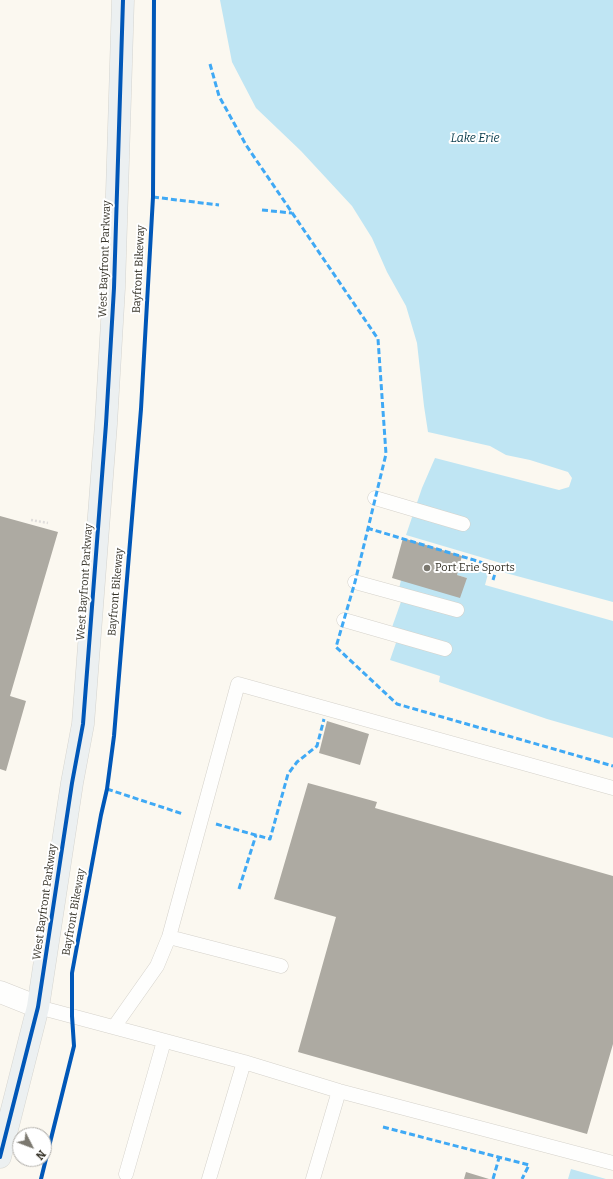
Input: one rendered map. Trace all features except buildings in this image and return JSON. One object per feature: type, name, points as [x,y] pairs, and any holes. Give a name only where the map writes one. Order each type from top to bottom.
[{"type":"highway","name":"West Bayfront Parkway","points":[[0,1157],[38,1007],[72,783],[83,724],[106,424],[114,288],[123,0]]},
{"type":"street","points":[[0,992],[38,1007]]},
{"type":"lane","points":[[375,498],[463,524]]},
{"type":"lane","points":[[355,582],[457,610]]},
{"type":"lane","points":[[344,620],[445,650]]},
{"type":"lane","points":[[114,1027],[157,966],[168,937],[238,684],[613,788]]},
{"type":"lane","points":[[168,937],[281,966]]},
{"type":"lane","points":[[38,1007],[244,1062],[339,1090],[613,1163]]},
{"type":"lane","points":[[126,1174],[164,1041]]},
{"type":"lane","points":[[209,1179],[244,1062]]},
{"type":"lane","points":[[314,1179],[339,1090]]},
{"type":"path","points":[[31,520],[48,523]]},
{"type":"water","name":"Lake Erie","points":[[220,0],[613,0],[613,602],[502,572],[504,564],[406,535],[422,488],[435,458],[559,490],[569,487],[572,478],[568,472],[530,460],[506,455],[490,446],[428,432],[417,343],[406,306],[387,272],[372,238],[352,206],[301,151],[256,108],[232,62]]},
{"type":"water","points":[[460,561],[489,570],[485,585],[613,621],[613,738],[547,719],[439,682],[440,676],[390,660],[397,640],[391,630],[402,599],[399,589],[401,580],[467,578],[457,575]]},
{"type":"water","points":[[571,1169],[606,1179],[568,1179]]},
{"type":"marked path","points":[[210,64],[219,96],[246,145],[378,339],[386,454],[355,582],[336,647],[397,704],[613,766]]},
{"type":"marked path","points":[[153,197],[219,205]]},
{"type":"marked path","points":[[262,210],[292,213]]},
{"type":"marked path","points":[[367,528],[497,567],[493,580]]},
{"type":"marked path","points":[[216,824],[270,839],[288,774],[297,762],[317,746],[324,719]]},
{"type":"marked path","points":[[107,789],[183,814]]},
{"type":"marked path","points":[[239,889],[256,835]]},
{"type":"marked path","points":[[383,1127],[529,1165],[522,1179]]},
{"type":"marked path","points":[[493,1179],[499,1158]]},
{"type":"cycle path","points":[[0,1157],[38,1007],[72,783],[83,724],[106,424],[114,288],[123,0]]},
{"type":"cycle path","name":"Bayfront Bikeway","points":[[41,1179],[74,1046],[72,973],[107,789],[114,736],[141,409],[153,197],[154,0]]},
{"type":"place","name":"Port Erie Sports","points":[[427,568]]}]
